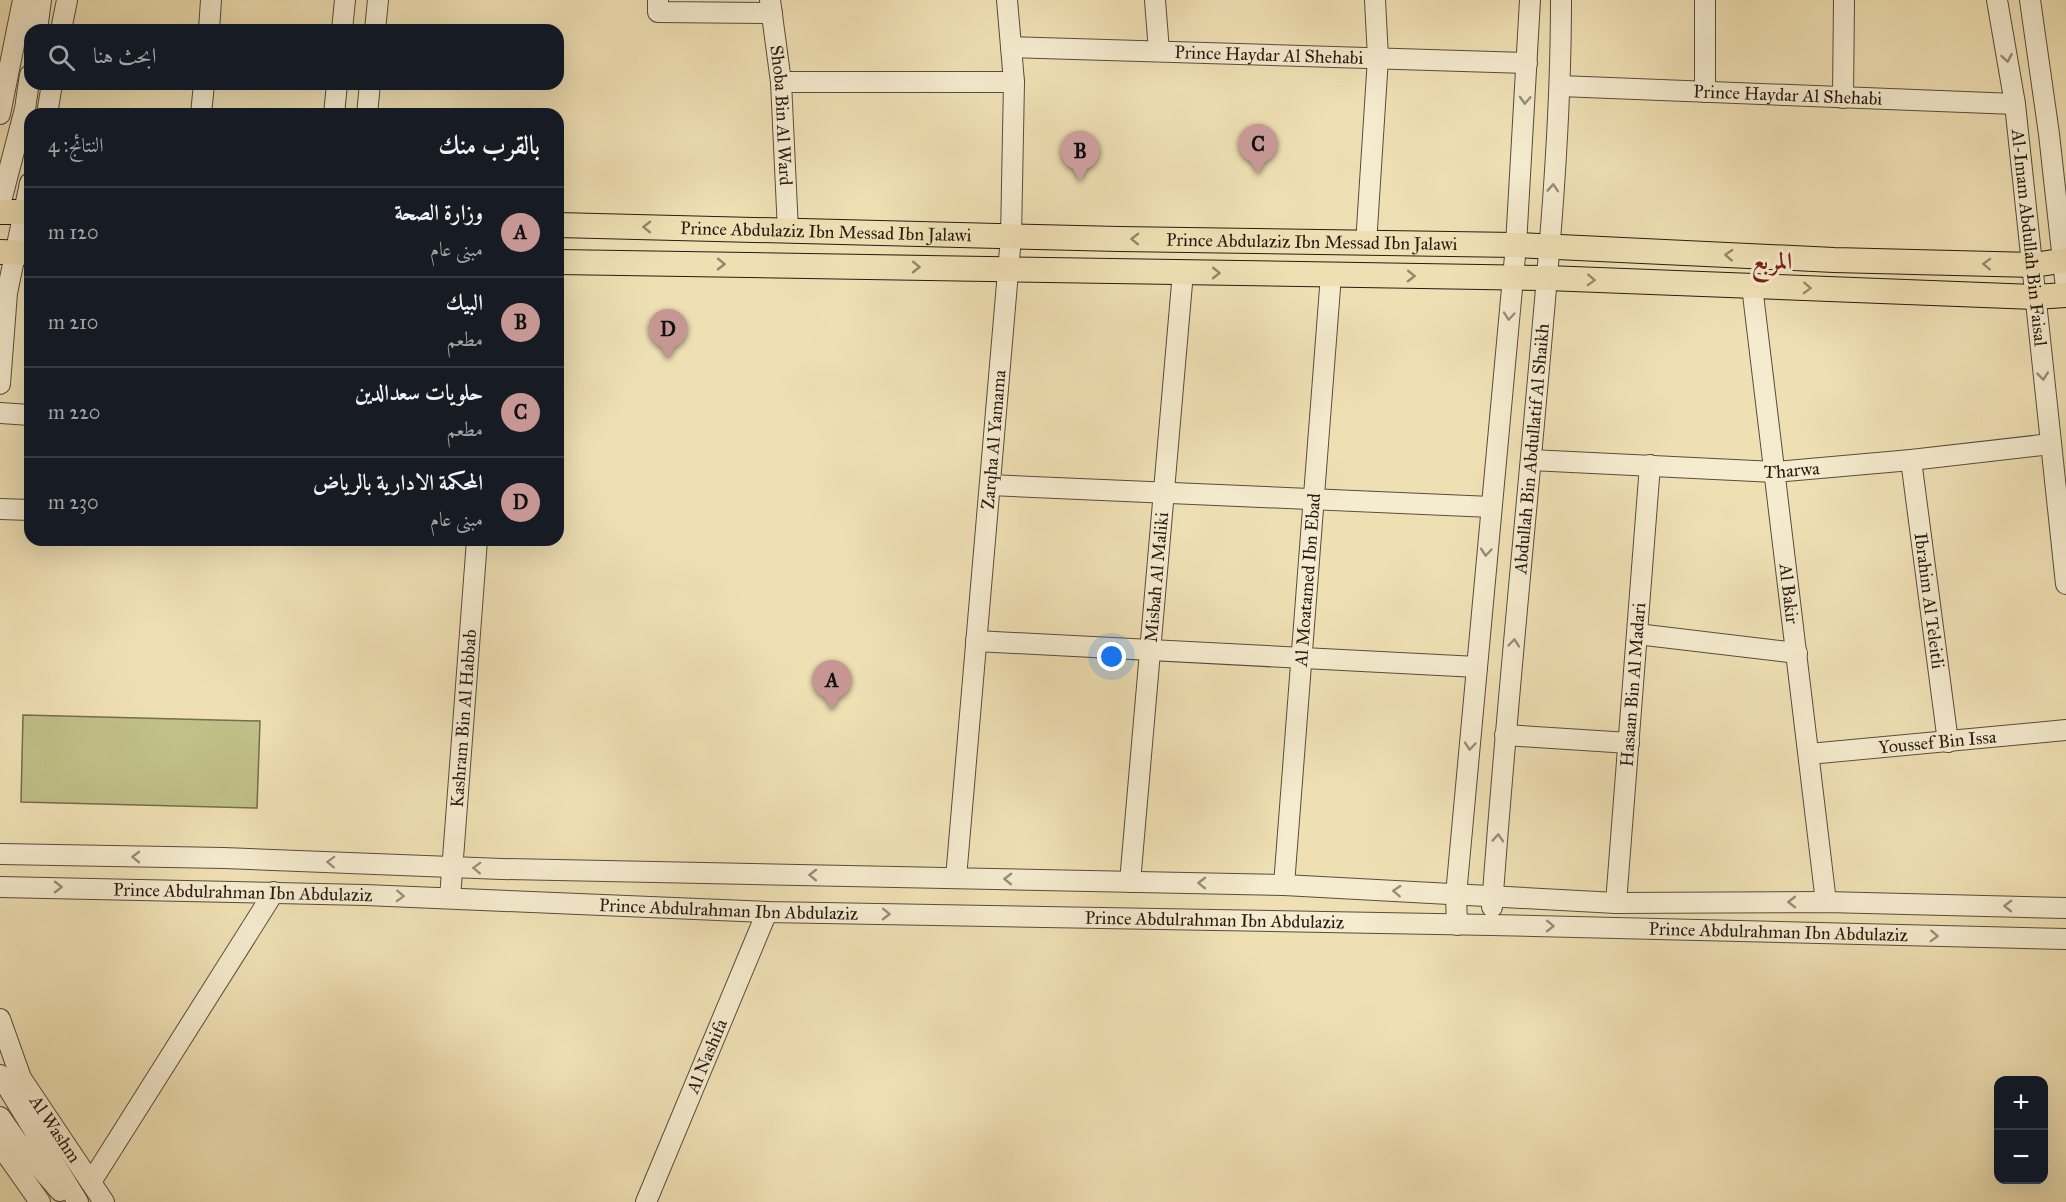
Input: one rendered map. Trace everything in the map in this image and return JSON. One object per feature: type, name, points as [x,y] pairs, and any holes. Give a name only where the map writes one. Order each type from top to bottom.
[{"type":"main road","name":"Prince Abdulaziz Ibn Messad Ibn Jalawi","points":[[564,225],[1011,237],[1516,245],[1834,260],[2034,265],[2065,260]]},
{"type":"main road","name":"Prince Abdulaziz Ibn Messad Ibn Jalawi","points":[[564,262],[1547,278],[2035,297]]},
{"type":"main road","points":[[2035,297],[2066,296]]},
{"type":"street","points":[[0,114],[23,0]]},
{"type":"street","points":[[38,24],[41,0]]},
{"type":"street","points":[[62,24],[67,0]]},
{"type":"street","points":[[209,24],[211,0]]},
{"type":"street","points":[[658,0],[658,12],[771,6]]},
{"type":"street","name":"Zarqha Al Yamama","points":[[956,878],[1011,237],[1014,82],[1007,0]]},
{"type":"street","points":[[1155,0],[1159,51]]},
{"type":"street","points":[[1366,244],[1378,58],[1375,0]]},
{"type":"street","name":"Abdullah Bin Abdullatif Al Shaikh","points":[[1457,925],[1456,895],[1516,245],[1530,0]]},
{"type":"street","name":"Abdullah Bin Abdullatif Al Shaikh","points":[[1491,924],[1505,735],[1547,278],[1560,86],[1561,0]]},
{"type":"street","points":[[1705,0],[1705,92]]},
{"type":"street","points":[[1843,98],[1844,0]]},
{"type":"street","name":"Al-Imam Abdullah Bin Faisal","points":[[1997,0],[2015,104],[2034,265],[2035,297],[2065,574]]},
{"type":"street","name":"Al-Imam Abdullah Bin Faisal","points":[[2031,0],[2058,134],[2066,288]]},
{"type":"street","name":"Shoba Bin Al Ward","points":[[771,6],[781,82],[788,231]]},
{"type":"street","name":"Prince Haydar Al Shehabi","points":[[1011,47],[1527,63]]},
{"type":"street","points":[[781,82],[1014,82]]},
{"type":"street","name":"Prince Haydar Al Shehabi","points":[[1560,86],[2015,104]]},
{"type":"street","points":[[25,108],[28,90]]},
{"type":"street","points":[[48,108],[51,90]]},
{"type":"street","points":[[202,108],[203,90]]},
{"type":"street","points":[[334,108],[336,90]]},
{"type":"street","points":[[368,108],[369,90]]},
{"type":"street","points":[[0,205],[24,113]]},
{"type":"street","points":[[0,384],[7,293],[15,253],[18,212],[24,198]]},
{"type":"street","name":"Misbah Al Maliki","points":[[1130,882],[1183,272]]},
{"type":"street","name":"Al Moatamed Ibn Ebad","points":[[1284,885],[1331,275]]},
{"type":"street","name":"Al Bakir","points":[[1752,286],[1826,902]]},
{"type":"street","points":[[0,413],[24,415]]},
{"type":"street","name":"Tharwa","points":[[1531,460],[1774,471],[1911,460],[2051,444]]},
{"type":"street","name":"Ibrahim Al Teleitli","points":[[1911,460],[1948,742]]},
{"type":"street","name":"Hasaan Bin Al Madari","points":[[1616,903],[1650,465]]},
{"type":"street","points":[[990,485],[1491,507]]},
{"type":"street","points":[[0,509],[24,510]]},
{"type":"street","name":"Kashram Bin Al Habbab","points":[[450,898],[477,546]]},
{"type":"street","points":[[1637,633],[1797,653]]},
{"type":"street","points":[[976,641],[1477,667]]},
{"type":"street","name":"Youssef Bin Issa","points":[[1809,754],[2066,730]]},
{"type":"street","points":[[1505,735],[1629,743]]},
{"type":"street","name":"Prince Abdulrahman Ibn Abdulaziz","points":[[0,854],[224,858],[453,867],[1284,885],[1616,903],[1826,902],[2066,908]]},
{"type":"street","points":[[223,892],[224,858]]},
{"type":"street","name":"Prince Abdulrahman Ibn Abdulaziz","points":[[0,887],[274,892],[767,912],[1491,924],[2066,939]]},
{"type":"street","points":[[91,1182],[274,892]]},
{"type":"street","name":"Al Nashifa","points":[[646,1202],[767,912]]},
{"type":"street","name":"Al Washm","points":[[0,1019],[21,1078],[104,1202]]},
{"type":"street","name":"Al Washm","points":[[0,1075],[76,1202]]},
{"type":"street","points":[[0,1095],[76,1202]]},
{"type":"street","points":[[0,1117],[16,1140],[69,1202]]},
{"type":"street","points":[[0,1145],[40,1202]]},
{"type":"green space","points":[[23,715],[260,721],[257,808],[21,802]]},
{"type":"place","name":"حلويات سعدالدين","points":[[1258,174]]},
{"type":"place","name":"البيك","points":[[1080,181]]},
{"type":"place","name":"المحكمة الادارية بالرياض","points":[[668,359]]},
{"type":"place","name":"وزارة الصحة","points":[[832,710]]},
{"type":"district","name":"المربع","points":[[1772,261]]}]
